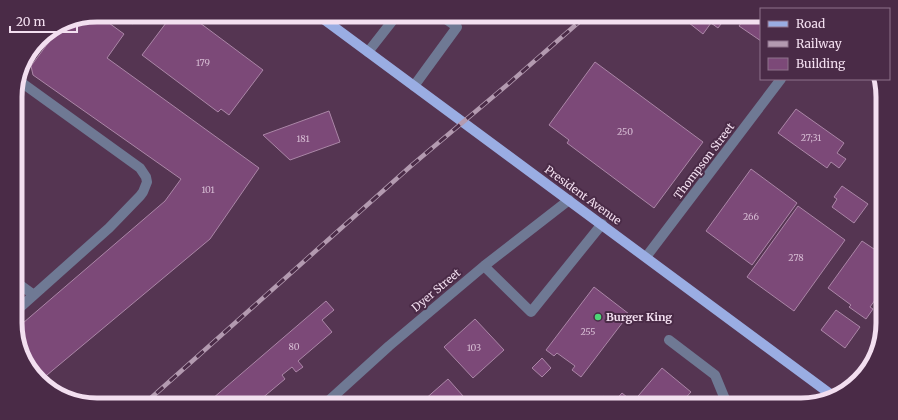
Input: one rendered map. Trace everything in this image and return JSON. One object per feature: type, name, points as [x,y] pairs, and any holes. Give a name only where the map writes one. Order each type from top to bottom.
[{"type":"main road","name":"President Avenue","points":[[327,22],[828,393]]},
{"type":"street","points":[[368,52],[392,22]]},
{"type":"street","points":[[414,86],[457,27],[450,22]]},
{"type":"street","name":"Thompson Street","points":[[646,257],[780,80]]},
{"type":"street","points":[[22,306],[117,220],[143,192],[147,182],[146,177],[140,168],[23,84]]},
{"type":"street","name":"Dyer Street","points":[[332,398],[389,346],[484,266],[569,200]]},
{"type":"street","points":[[484,266],[531,312],[602,224]]},
{"type":"street","points":[[22,286],[34,295]]},
{"type":"street","points":[[669,340],[715,375],[724,398]]},
{"type":"building","points":[[108,22],[124,34],[107,58],[259,168],[210,239],[45,377],[38,369],[28,352],[22,324],[165,201],[181,179],[33,75],[31,66],[53,37],[60,32],[83,23]]},
{"type":"building","points":[[167,22],[199,22],[263,70],[229,115],[221,109],[218,112],[142,55]]},
{"type":"building","points":[[688,22],[722,22],[718,28],[711,23],[703,34]]},
{"type":"building","points":[[742,22],[760,22],[760,40],[739,26]]},
{"type":"building","points":[[595,62],[703,142],[654,208],[567,143],[569,140],[549,125]]},
{"type":"building","points":[[796,109],[844,143],[837,153],[846,159],[839,168],[831,162],[827,168],[778,133]]},
{"type":"building","points":[[329,111],[340,142],[290,160],[263,135]]},
{"type":"building","points":[[751,169],[797,203],[752,265],[706,231]]},
{"type":"building","points":[[842,186],[868,204],[854,223],[832,207],[837,199],[834,197]]},
{"type":"building","points":[[798,206],[845,240],[794,311],[747,277]]},
{"type":"building","points":[[862,241],[876,250],[876,299],[870,307],[873,309],[866,319],[849,307],[851,305],[828,288]]},
{"type":"building","points":[[594,287],[629,314],[581,377],[572,370],[575,366],[557,353],[554,356],[546,350]]},
{"type":"building","points":[[326,301],[334,310],[322,320],[332,332],[298,361],[303,367],[296,372],[292,367],[282,375],[285,379],[262,398],[213,398]]},
{"type":"building","points":[[836,310],[860,327],[845,348],[821,330]]},
{"type":"building","points":[[475,319],[504,350],[473,378],[444,347]]},
{"type":"building","points":[[542,358],[551,368],[542,377],[532,368]]},
{"type":"building","points":[[662,368],[691,392],[685,398],[636,398]]},
{"type":"building","points":[[448,379],[465,398],[426,398]]},
{"type":"building","points":[[622,393],[628,398],[617,398]]},
{"type":"railway","points":[[151,398],[412,165],[579,22]]},
{"type":"place","name":"Burger King","points":[[598,317]]}]
